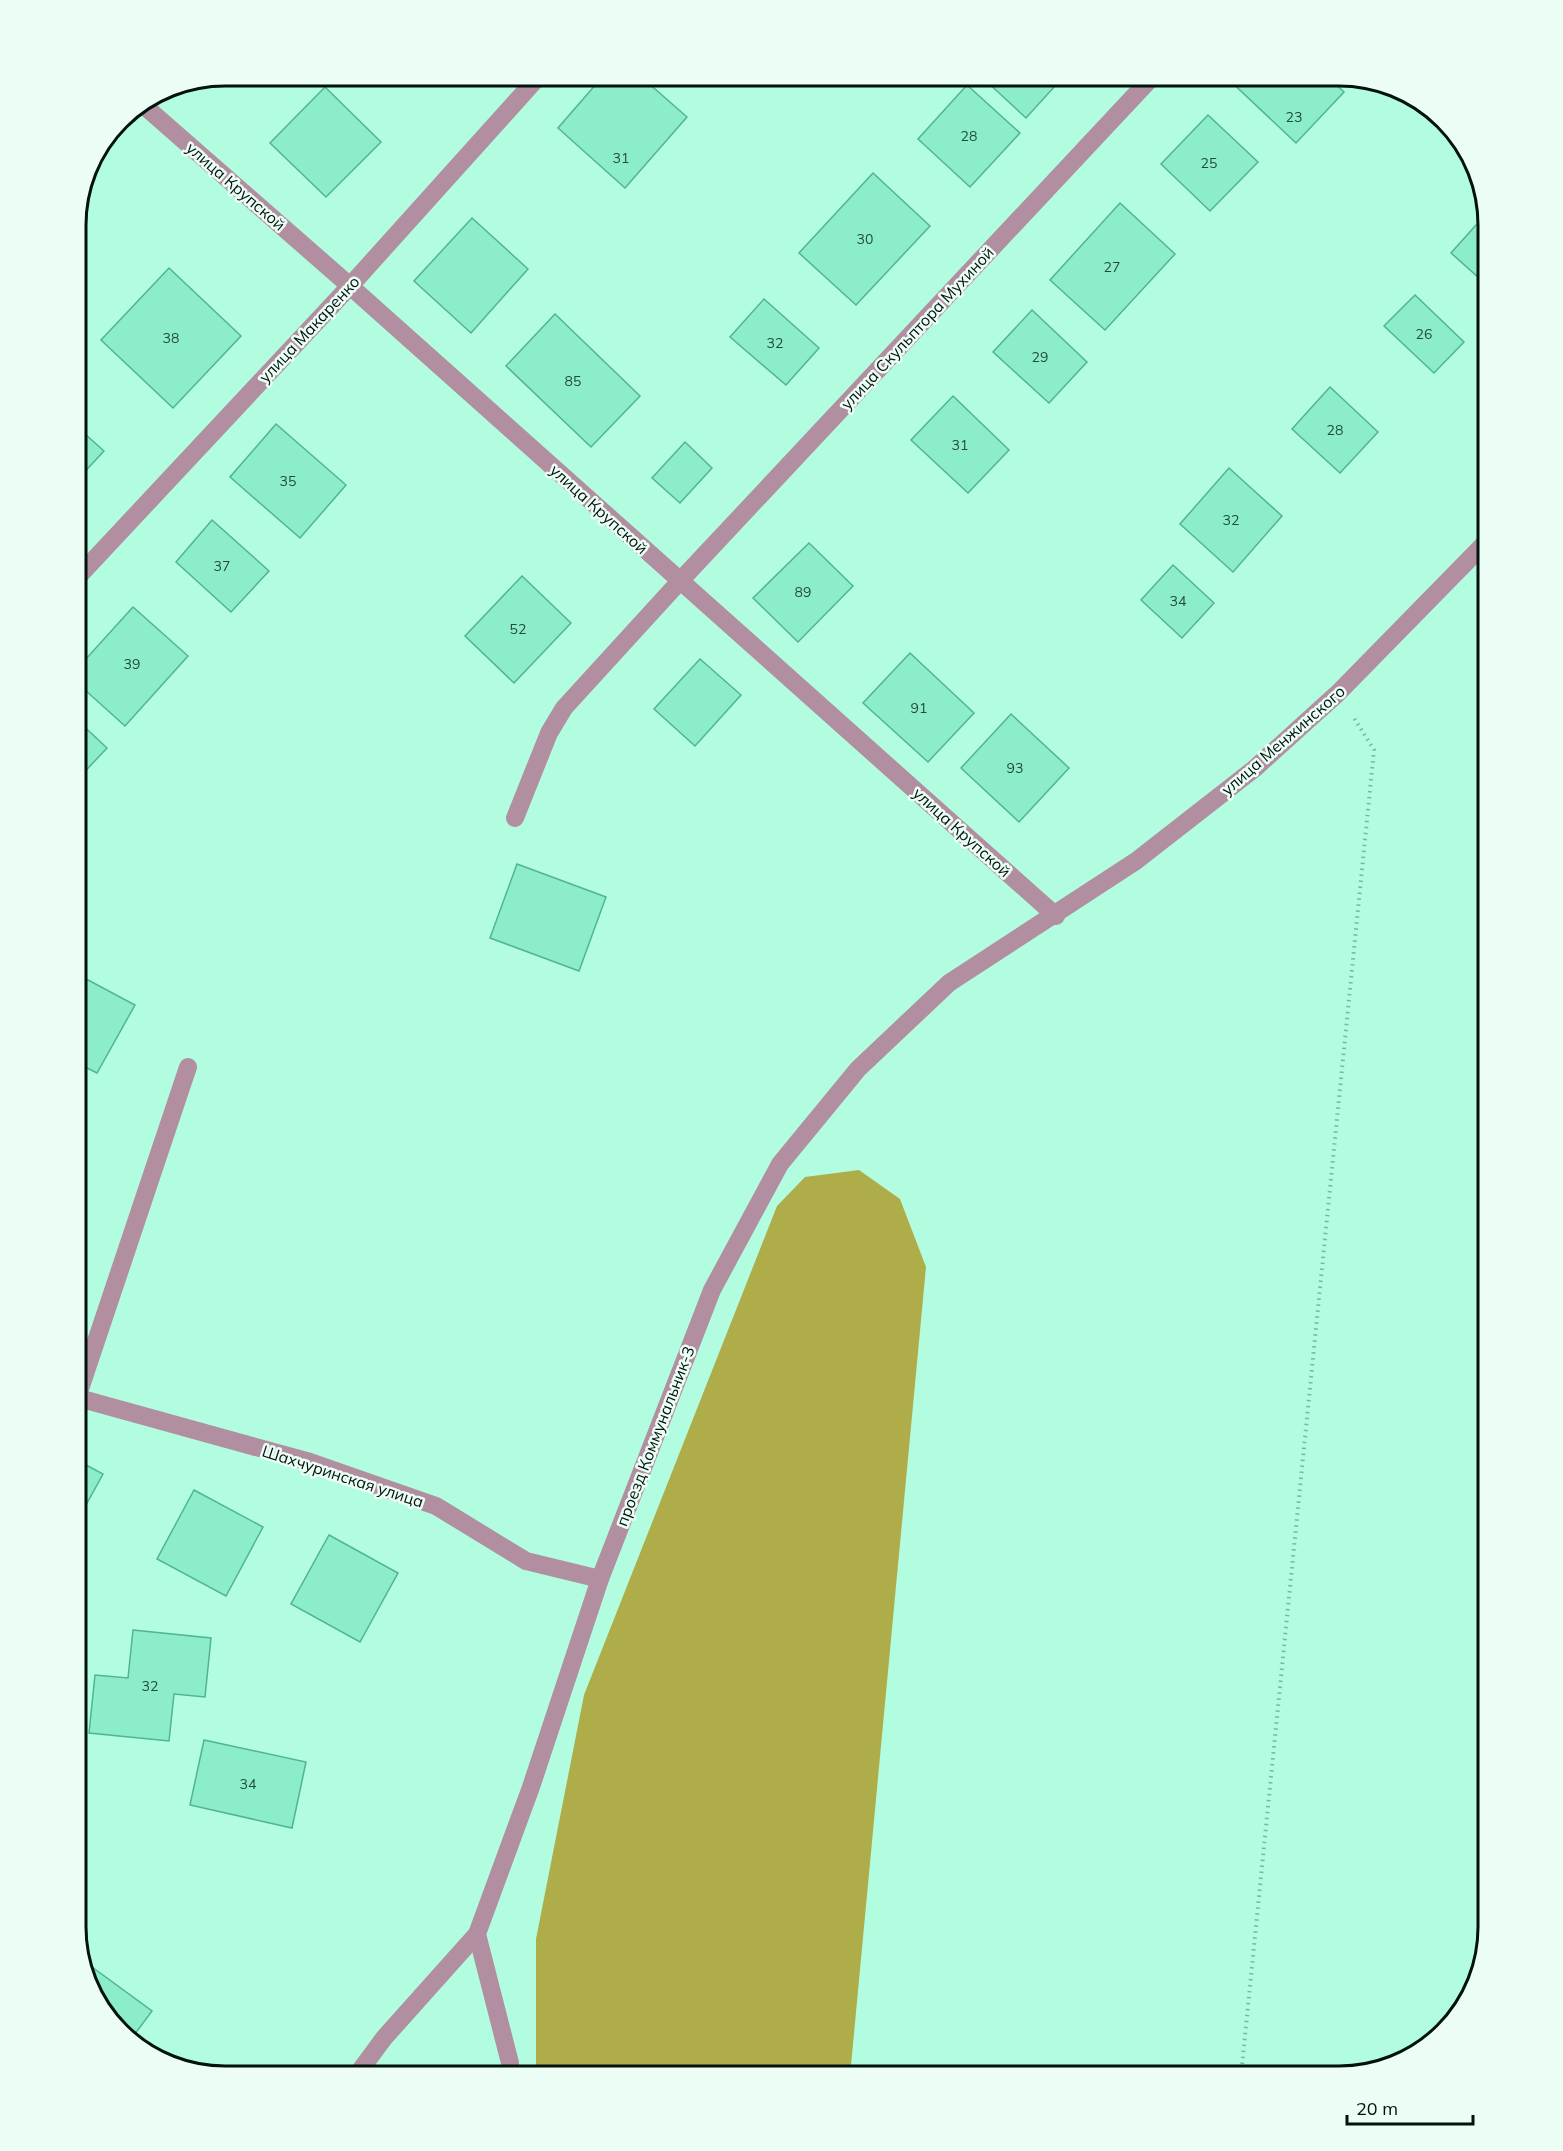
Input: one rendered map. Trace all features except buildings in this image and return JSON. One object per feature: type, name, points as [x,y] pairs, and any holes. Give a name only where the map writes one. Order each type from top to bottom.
[{"type":"street","name":"улица Макаренко","points":[[86,568],[350,286],[530,86]]},
{"type":"street","name":"улица Скульптора Мухиной","points":[[515,818],[549,733],[564,708],[1144,86]]},
{"type":"street","name":"улица Крупской","points":[[147,109],[350,286],[1056,916]]},
{"type":"street","name":"улица Менжинского","points":[[1056,916],[1136,861],[1245,776],[1338,693],[1478,550]]},
{"type":"street","name":"проезд Коммунальник-3","points":[[477,1935],[531,1787],[600,1579],[712,1290],[780,1164],[858,1069],[948,983],[1056,916]]},
{"type":"street","points":[[86,1368],[188,1066]]},
{"type":"street","name":"Шахчуринская улица","points":[[86,1401],[310,1462],[436,1506],[526,1561],[600,1579]]},
{"type":"street","points":[[364,2065],[384,2038],[477,1935]]},
{"type":"street","points":[[477,1935],[510,2065]]},
{"type":"path","points":[[1242,2066],[1374,750],[1338,693]]},
{"type":"shaded area","points":[[859,1170],[900,1199],[926,1267],[851,2066],[536,2065],[536,1939],[584,1695],[777,1206],[805,1177]]}]
